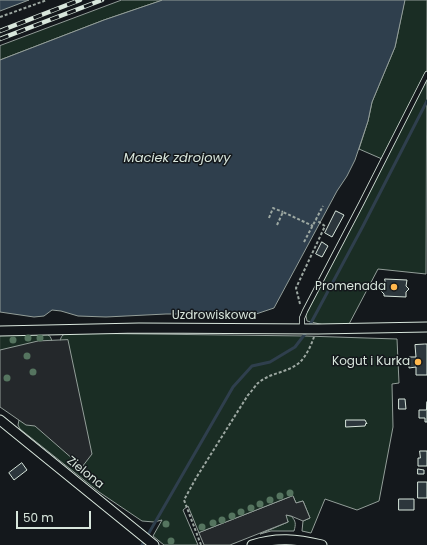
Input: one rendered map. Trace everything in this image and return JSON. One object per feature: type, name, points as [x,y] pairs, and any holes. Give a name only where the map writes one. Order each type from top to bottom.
[{"type":"street","name":"Uzdrowiskowa","points":[[0,330],[138,328],[318,329],[427,327]]},
{"type":"street","name":"Zielona","points":[[0,420],[149,540]]},
{"type":"street","points":[[252,545],[280,539],[297,540],[322,545]]},
{"type":"lane","points":[[302,328],[303,315],[427,74]]},
{"type":"path","points":[[0,17],[47,0]]},
{"type":"path","points":[[304,242],[323,206]]},
{"type":"path","points":[[269,218],[273,208],[313,226]]},
{"type":"path","points":[[277,225],[283,212]]},
{"type":"path","points":[[303,315],[296,288],[325,226],[316,220]]},
{"type":"path","points":[[201,545],[184,500],[196,478],[248,395],[258,383],[276,373],[289,370],[301,361],[308,352],[318,329]]},
{"type":"green space","points":[[122,0],[163,0],[104,20],[0,60],[0,46]]},
{"type":"green space","points":[[405,0],[427,0],[426,274],[378,269],[348,326],[324,325],[307,321],[305,311],[382,159],[359,149],[368,121],[372,102],[395,47]]},
{"type":"green space","points":[[67,333],[305,336],[397,339],[399,383],[392,384],[393,427],[379,501],[357,510],[325,499],[311,533],[302,531],[303,521],[310,518],[303,501],[296,503],[293,496],[199,533],[188,506],[183,510],[198,545],[164,545],[153,536],[162,520],[154,522],[142,521],[99,492],[20,429],[18,425],[19,420],[60,346],[62,336]]},
{"type":"green space","points":[[0,334],[47,334],[51,339],[52,351],[0,359]]},
{"type":"green space","points":[[285,515],[291,516],[294,519],[294,531],[271,531],[260,534],[288,522]]},
{"type":"shaded area","points":[[68,340],[92,454],[82,467],[35,426],[26,425],[0,407],[0,350],[38,341]]},
{"type":"shaded area","points":[[293,496],[296,503],[303,501],[310,518],[303,521],[286,515],[288,522],[230,545],[204,545],[199,533]]},
{"type":"water","points":[[0,0],[29,0],[0,11]]},
{"type":"water","name":"Maciek zdrojowy","points":[[163,0],[405,0],[395,47],[372,102],[368,121],[355,160],[347,176],[337,191],[274,308],[256,314],[166,314],[106,317],[78,316],[52,310],[44,316],[34,317],[0,312],[0,60],[104,20]]},
{"type":"building","points":[[336,211],[344,215],[332,237],[325,233]]},
{"type":"building","points":[[322,242],[328,246],[322,257],[316,254]]},
{"type":"building","name":"Promenada","points":[[385,279],[407,280],[406,286],[409,289],[406,292],[406,297],[384,296],[380,290],[380,286],[385,283]]},
{"type":"building","name":"Kogut i Kurka","points":[[427,344],[427,375],[416,375],[416,367],[409,368],[409,357],[416,357],[415,345]]},
{"type":"building","points":[[399,399],[405,399],[406,409],[399,409]]},
{"type":"building","points":[[427,402],[427,422],[425,422],[425,418],[419,418],[419,410],[426,410]]},
{"type":"building","points":[[346,420],[365,420],[367,424],[366,423],[365,426],[346,427]]},
{"type":"building","points":[[420,451],[427,451],[427,466],[418,466]]},
{"type":"building","points":[[22,463],[27,470],[14,480],[9,473]]},
{"type":"building","points":[[418,469],[424,470],[424,474],[418,474]]},
{"type":"building","points":[[418,482],[427,482],[427,498],[418,498]]},
{"type":"building","points":[[399,499],[414,499],[414,510],[399,510]]},
{"type":"waterway","points":[[142,545],[233,387],[252,366],[270,362],[295,347],[305,334],[363,226],[427,101]]},
{"type":"railway","points":[[0,31],[80,0]]},
{"type":"railway","points":[[0,39],[102,0]]},
{"type":"place","name":"Promenada","points":[[394,287]]},
{"type":"place","name":"Kogut i Kurka","points":[[418,362]]}]
